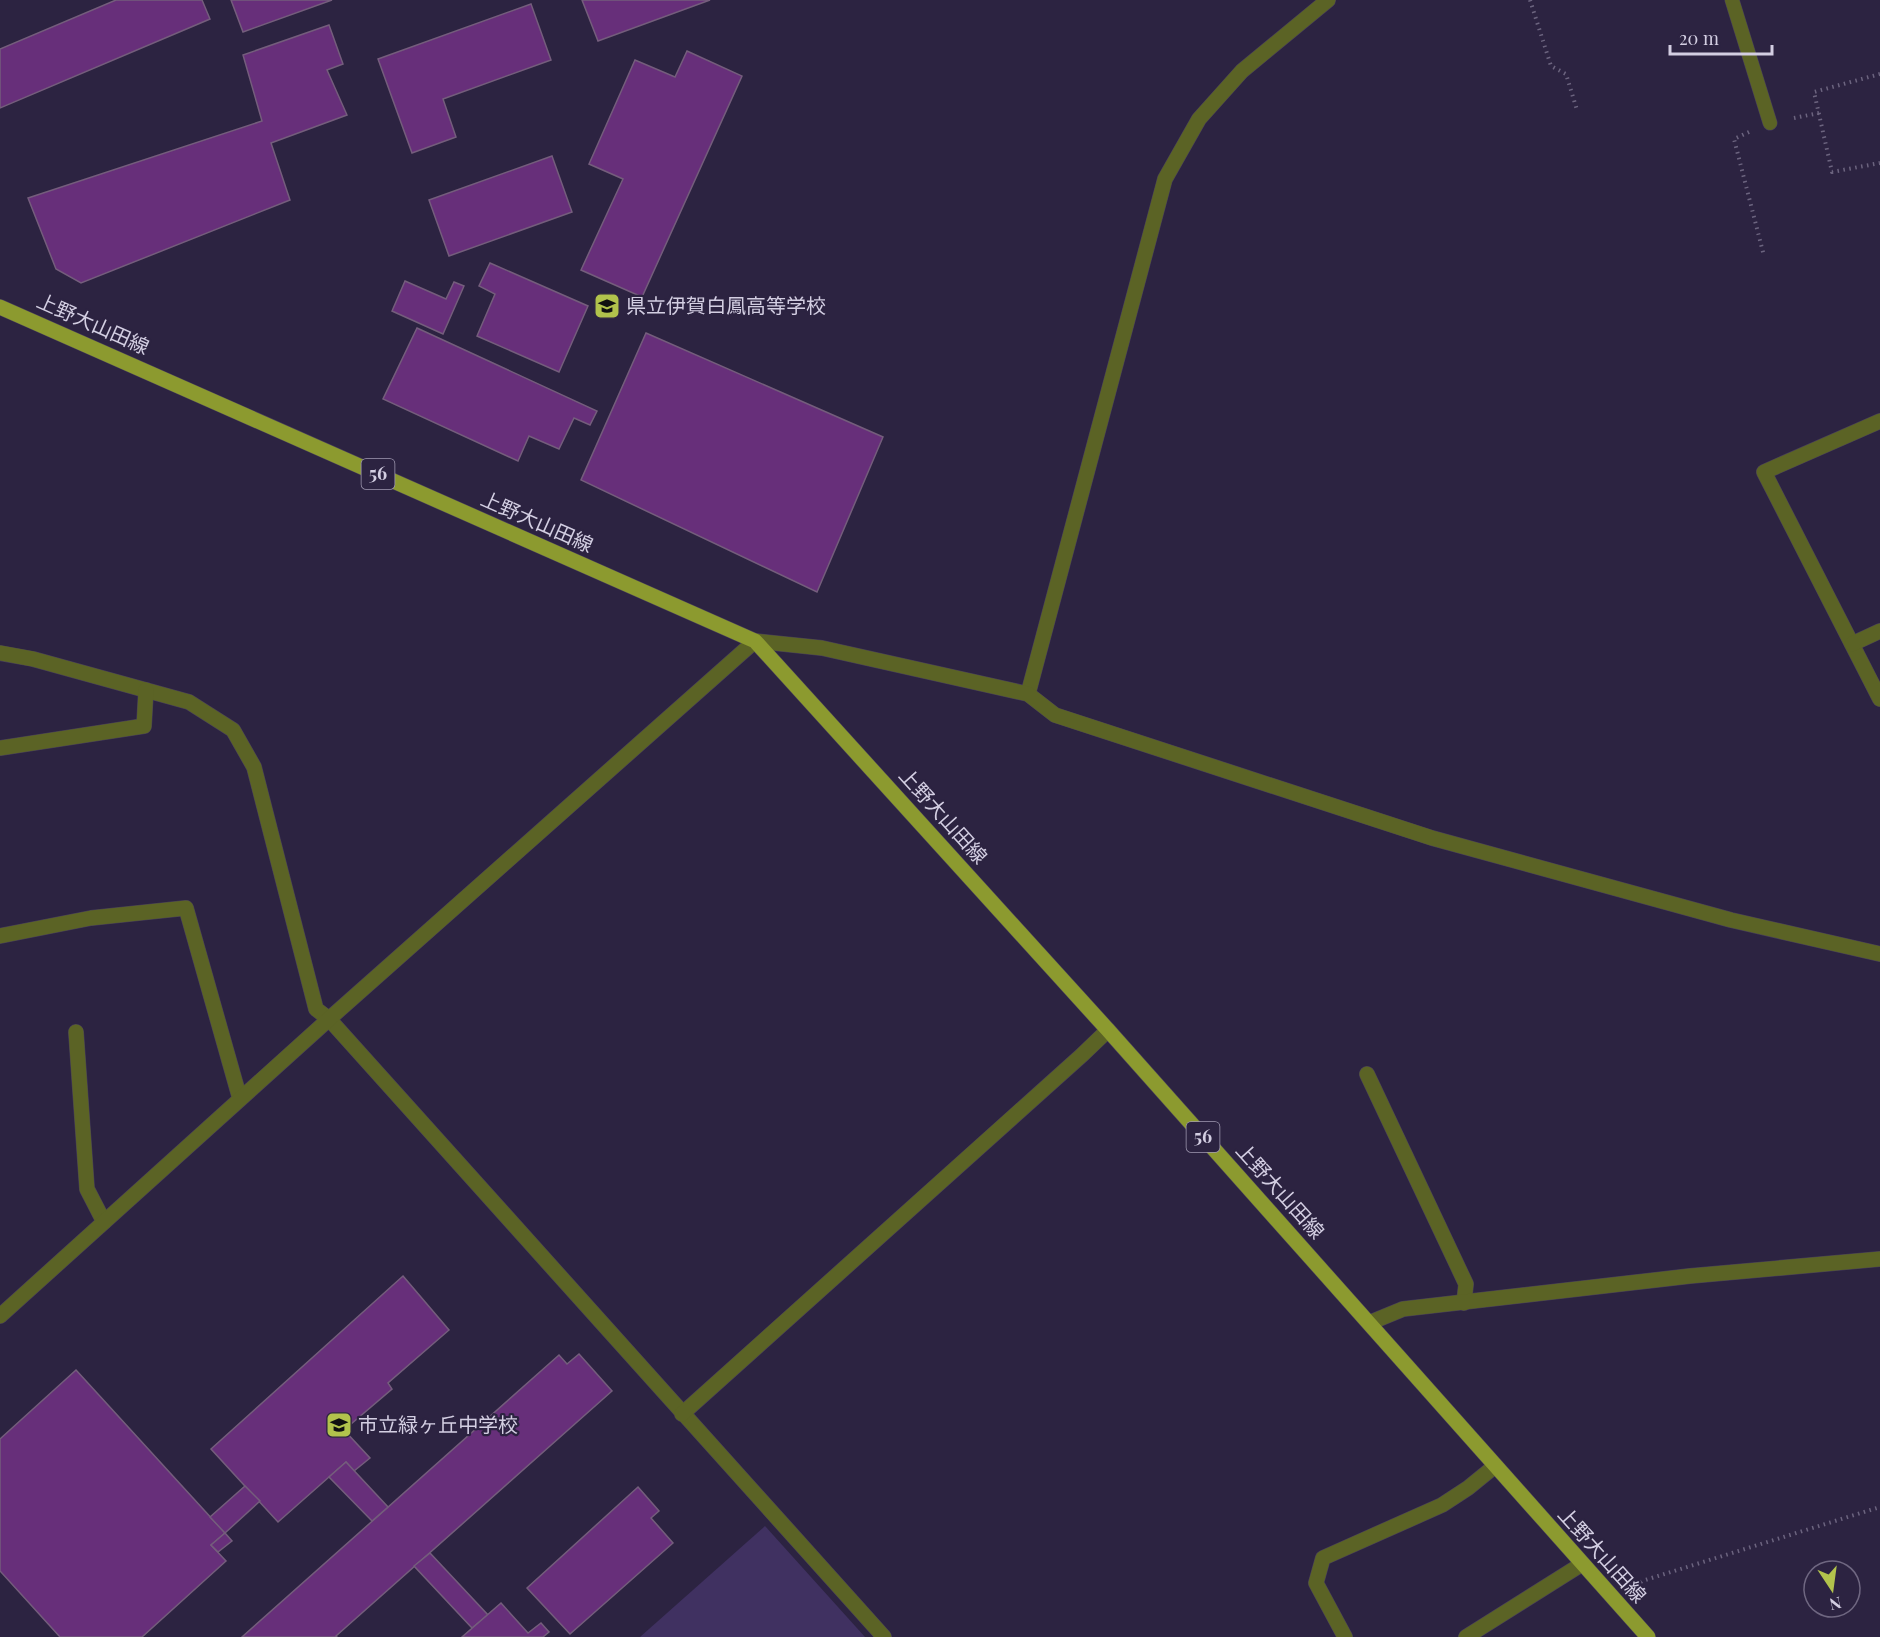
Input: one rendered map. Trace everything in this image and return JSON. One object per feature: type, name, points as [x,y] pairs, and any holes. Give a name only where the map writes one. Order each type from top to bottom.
[{"type":"main road","name":"上野大山田線","points":[[0,307],[755,641],[1108,1030],[1648,1637]]},
{"type":"street","points":[[1028,694],[1165,179],[1199,119],[1242,71],[1328,0]]},
{"type":"street","points":[[1880,421],[1764,472],[1880,699]]},
{"type":"street","points":[[1852,644],[1880,631]]},
{"type":"street","points":[[0,1316],[328,1019],[755,641],[822,648],[1028,694],[1055,716],[1432,838],[1731,920],[1880,954]]},
{"type":"street","points":[[0,653],[33,659],[189,702],[233,730],[254,767],[316,1009],[328,1019],[884,1637]]},
{"type":"street","points":[[0,748],[144,726],[146,690]]},
{"type":"street","points":[[0,936],[92,918],[186,908],[240,1099]]},
{"type":"street","points":[[682,1414],[1108,1030]]},
{"type":"street","points":[[76,1032],[87,1189],[104,1222]]},
{"type":"street","points":[[1367,1074],[1466,1284],[1464,1303]]},
{"type":"street","points":[[1369,1323],[1403,1309],[1690,1276],[1880,1259]]},
{"type":"street","points":[[1345,1637],[1316,1583],[1323,1558],[1442,1505],[1495,1466]]},
{"type":"street","points":[[1466,1637],[1582,1564]]},
{"type":"lane","points":[[1732,0],[1770,123]]},
{"type":"path","points":[[1530,0],[1551,66],[1566,74],[1577,110]]},
{"type":"path","points":[[1880,74],[1814,92],[1832,172],[1880,163]]},
{"type":"path","points":[[1764,256],[1734,139],[1770,123]]},
{"type":"path","points":[[1615,1601],[1642,1581],[1880,1507]]},
{"type":"shaded area","points":[[765,1526],[865,1637],[640,1637]]},
{"type":"building","points":[[116,0],[202,0],[210,19],[0,108],[0,49]]},
{"type":"building","points":[[231,0],[332,0],[243,32]]},
{"type":"building","points":[[582,0],[710,0],[598,41]]},
{"type":"building","points":[[531,4],[551,60],[443,99],[456,137],[412,153],[378,59]]},
{"type":"building","points":[[329,25],[343,64],[327,70],[347,115],[271,143],[290,200],[81,283],[56,269],[28,198],[262,121],[243,55]]},
{"type":"building","points":[[687,51],[742,76],[642,297],[581,270],[623,179],[589,164],[635,60],[675,77]]},
{"type":"building","points":[[552,156],[572,212],[449,256],[429,200]]},
{"type":"building","points":[[490,263],[588,306],[559,372],[477,336],[495,294],[479,286]]},
{"type":"building","points":[[405,281],[446,299],[454,282],[464,286],[443,334],[392,311]]},
{"type":"building","points":[[417,328],[597,411],[590,425],[574,418],[559,449],[529,436],[518,461],[383,399]]},
{"type":"building","points":[[646,333],[883,437],[817,592],[581,480]]},
{"type":"building","points":[[403,1276],[449,1330],[388,1383],[392,1389],[344,1430],[370,1458],[354,1471],[346,1462],[278,1522],[211,1449]]},
{"type":"building","points":[[579,1354],[612,1391],[337,1637],[242,1637],[559,1355],[567,1364]]},
{"type":"building","points":[[76,1370],[225,1533],[211,1545],[226,1561],[142,1637],[60,1637],[0,1571],[0,1439]]},
{"type":"building","points":[[346,1462],[388,1507],[372,1521],[329,1477]]},
{"type":"building","points":[[245,1486],[260,1501],[225,1533],[210,1517]]},
{"type":"building","points":[[638,1487],[659,1511],[651,1518],[673,1543],[570,1634],[527,1588]]},
{"type":"building","points":[[225,1533],[232,1541],[218,1552],[211,1545]]},
{"type":"building","points":[[430,1553],[488,1615],[472,1628],[414,1566]]},
{"type":"building","points":[[501,1603],[528,1633],[541,1623],[549,1632],[543,1637],[462,1637]]},
{"type":"place","name":"県立伊賀白鳳高等学校","points":[[607,306]]},
{"type":"place","name":"市立緑ヶ丘中学校","points":[[339,1425]]}]
